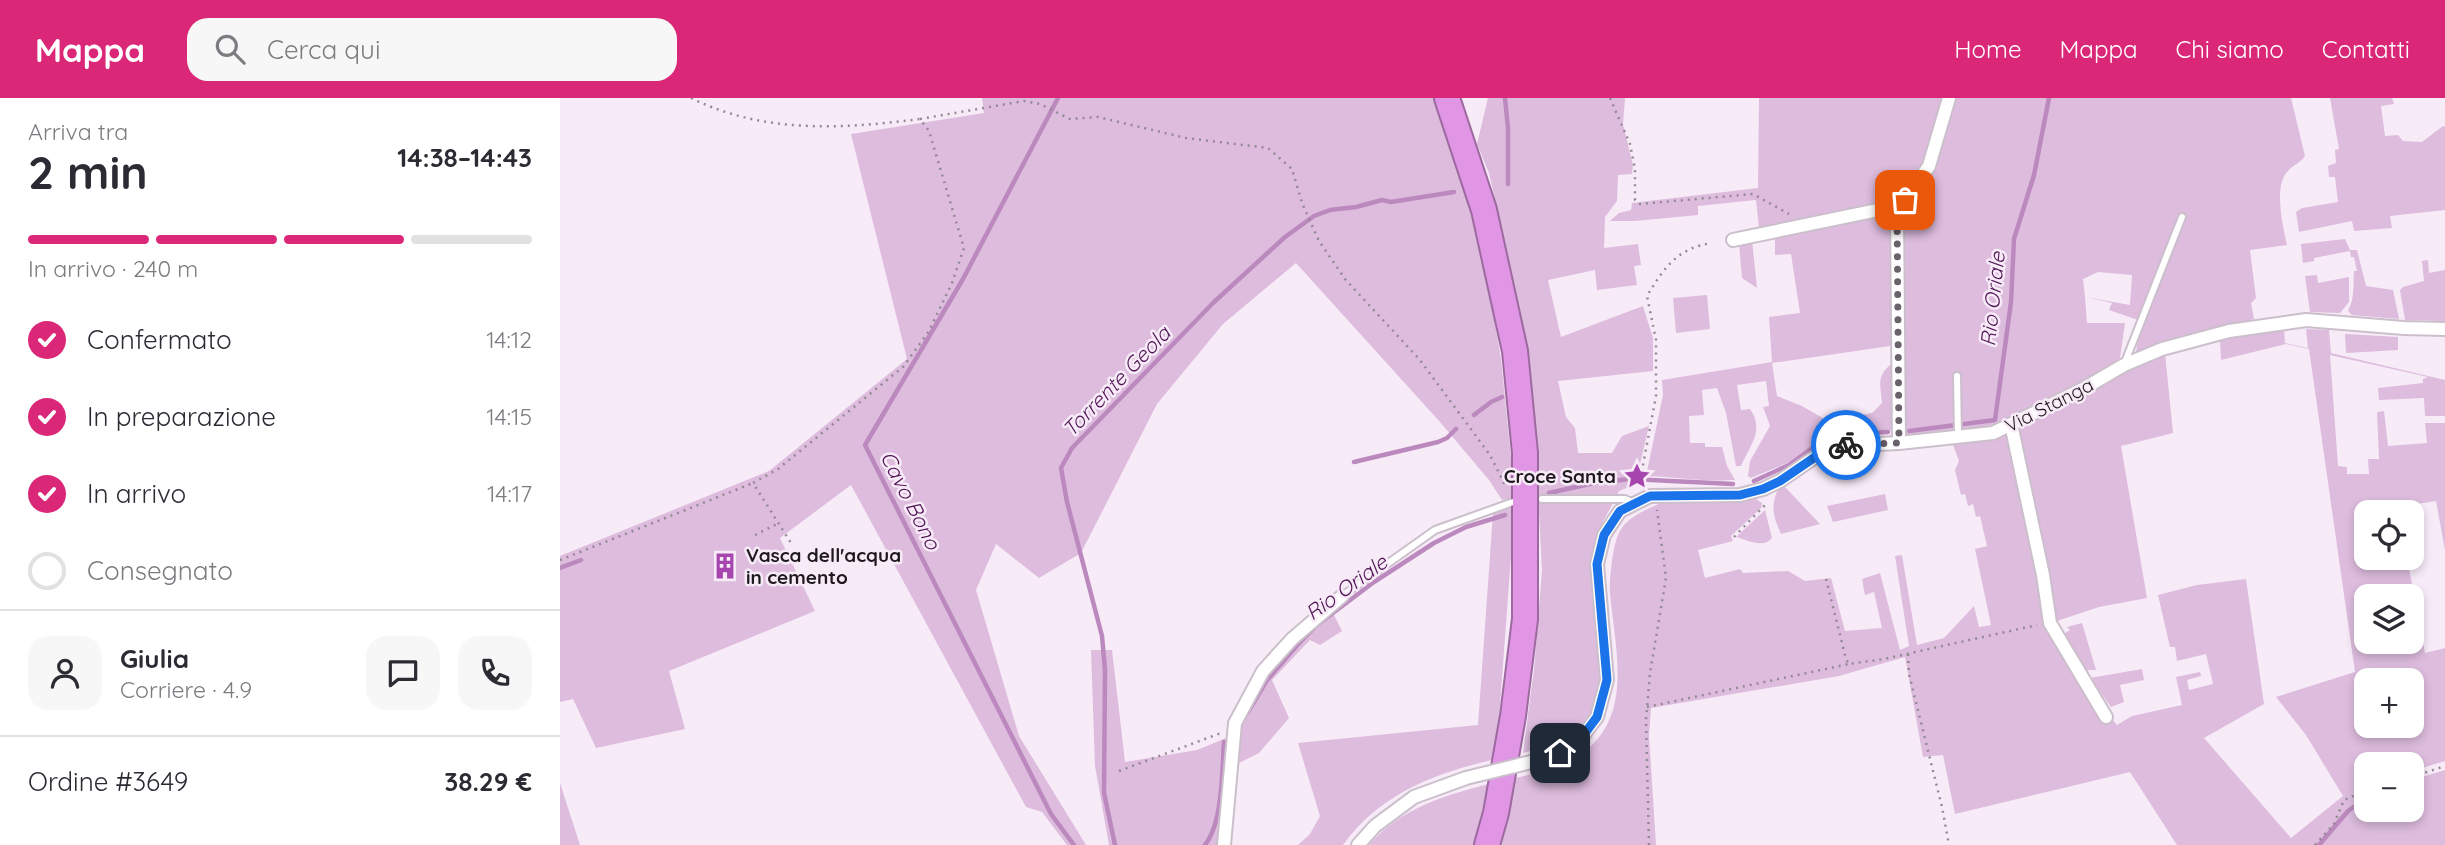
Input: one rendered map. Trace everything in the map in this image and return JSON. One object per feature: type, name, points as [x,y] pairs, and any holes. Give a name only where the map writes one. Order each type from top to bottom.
[{"type":"highway","points":[[1447,98],[1484,210],[1514,351],[1525,453],[1525,619],[1513,716],[1496,813],[1487,845]]},
{"type":"street","points":[[1899,443],[1897,211],[1928,166],[1949,98]]},
{"type":"street","points":[[1733,240],[1902,205]]},
{"type":"street","name":"Via Stanga","points":[[1358,845],[1375,826],[1414,797],[1466,778],[1560,753],[1579,741],[1597,717],[1607,680],[1597,564],[1604,535],[1620,511],[1650,496],[1740,495],[1763,489],[1835,446],[1899,443],[1958,430],[1993,433],[2124,365],[2162,349],[2229,331],[2284,321],[2306,320],[2445,329]]},
{"type":"street","points":[[2011,424],[2043,575],[2050,623],[2106,717]]},
{"type":"street","points":[[1224,845],[1235,723],[1263,671],[1292,639],[1342,597]]},
{"type":"lane","points":[[2124,365],[2182,217]]},
{"type":"lane","points":[[1957,376],[1958,430]]},
{"type":"lane","points":[[1542,499],[1625,499],[1636,503]]},
{"type":"lane","points":[[1342,597],[1435,530],[1510,503]]},
{"type":"path","points":[[691,98],[740,116],[778,125],[831,128],[920,119],[1024,99],[1070,119],[1098,117],[1186,138],[1268,148],[1292,169],[1301,203],[1320,241],[1345,279],[1420,360],[1490,455],[1505,484],[1510,503]]},
{"type":"path","points":[[1610,98],[1630,144],[1635,169],[1635,200],[1640,204],[1753,194],[1806,225]]},
{"type":"path","points":[[560,561],[753,483],[778,469],[903,367],[929,331],[952,283],[964,247],[929,131],[920,119]]},
{"type":"path","points":[[1635,477],[1640,479],[1656,396],[1656,340],[1647,296],[1664,268],[1694,245],[1712,243]]},
{"type":"path","points":[[753,483],[791,543]]},
{"type":"path","points":[[1649,845],[1647,707],[1666,578],[1656,496]]},
{"type":"path","points":[[1734,537],[1769,500]]},
{"type":"path","points":[[755,535],[779,523]]},
{"type":"path","points":[[1826,579],[1846,659],[1850,664]]},
{"type":"path","points":[[1647,707],[2006,630],[2050,623]]},
{"type":"path","points":[[1908,653],[1909,674],[1949,845]]},
{"type":"path","points":[[1119,771],[1234,729]]},
{"type":"path","points":[[2424,773],[2445,766]]},
{"type":"path","points":[[2315,845],[2334,824],[2344,800],[2354,796]]},
{"type":"shaded area","points":[[982,98],[1439,98],[1476,211],[1501,359],[1515,497],[1502,500],[1489,480],[1440,422],[1296,263],[1223,324],[1157,404],[1081,553],[1039,578],[996,544],[976,590],[1019,736],[1086,845],[1067,845],[1042,812],[1026,807],[851,485],[780,538],[815,611],[669,671],[685,729],[596,748],[573,699],[560,702],[560,556],[769,471],[907,359],[851,134],[984,113]]},
{"type":"shaded area","points":[[1488,98],[1625,98],[1623,124],[1633,165],[1632,174],[1618,175],[1617,201],[1605,217],[1604,248],[1638,244],[1641,265],[1634,266],[1637,285],[1597,290],[1595,270],[1548,280],[1561,337],[1643,306],[1653,338],[1653,371],[1558,381],[1566,417],[1575,428],[1578,453],[1612,453],[1622,436],[1649,426],[1639,468],[1632,470],[1634,485],[1619,491],[1594,546],[1594,587],[1602,675],[1597,700],[1584,722],[1560,739],[1523,753],[1534,669],[1542,570],[1535,439],[1524,344],[1507,254],[1489,173],[1477,144]]},
{"type":"shaded area","points":[[1759,98],[1942,98],[1932,144],[1922,166],[1898,201],[1759,228],[1756,200],[1698,206],[1698,215],[1610,221],[1619,213],[1631,210],[1632,203],[1758,188]]},
{"type":"shaded area","points":[[1954,98],[2291,98],[2305,156],[2283,177],[2281,186],[2280,206],[2287,245],[2250,250],[2256,298],[2251,303],[2254,319],[2221,328],[2249,334],[2284,329],[2285,343],[2308,348],[2306,329],[2329,330],[2331,353],[2445,380],[2445,416],[2425,416],[2424,398],[2379,400],[2378,388],[2423,383],[2423,379],[2428,377],[2330,355],[2338,466],[2347,467],[2347,474],[2369,474],[2368,459],[2379,459],[2377,412],[2384,411],[2388,446],[2427,443],[2425,423],[2445,423],[2445,550],[2436,501],[2354,500],[2354,570],[2409,570],[2412,584],[2354,584],[2354,654],[2424,654],[2424,648],[2425,653],[2445,648],[2445,761],[2424,767],[2424,752],[2354,752],[2354,822],[2424,822],[2424,776],[2445,770],[2445,845],[2177,845],[2130,772],[1955,814],[1943,755],[1923,757],[1905,657],[1839,676],[1651,708],[1649,736],[1656,845],[1502,845],[1516,778],[1555,767],[1582,754],[1603,731],[1612,714],[1618,674],[1610,576],[1616,542],[1621,529],[1628,521],[1661,503],[1756,499],[1762,503],[1761,508],[1731,536],[1733,541],[1698,550],[1705,578],[1740,569],[1743,573],[1788,571],[1805,581],[1831,578],[1845,631],[1882,628],[1874,592],[1865,595],[1862,579],[1880,573],[1900,650],[1909,646],[1895,556],[1902,555],[1917,645],[1944,638],[1974,606],[1979,627],[1991,625],[1975,549],[1987,546],[1980,516],[1976,517],[1973,504],[1968,506],[1965,494],[1961,495],[1955,470],[1959,461],[1952,442],[2010,431],[2050,626],[2104,722],[2112,719],[2117,725],[2132,716],[2182,705],[2176,677],[2200,672],[2201,676],[2187,680],[2189,690],[2213,684],[2206,654],[2177,661],[2175,647],[2170,647],[2158,595],[2197,585],[2246,579],[2264,704],[2204,738],[2291,838],[2343,796],[2306,735],[2276,697],[2354,672],[2354,738],[2424,738],[2424,668],[2354,668],[2309,349],[2286,344],[2221,360],[2220,341],[2245,335],[2182,338],[2136,352],[2141,321],[2109,310],[2112,303],[2085,297],[2087,323],[2125,323],[2120,358],[2073,389],[1998,424],[1910,438],[1904,431],[1902,214],[1921,189],[1937,155]],"holes":[[[2098,272],[2132,275],[2130,305],[2085,297],[2083,279]]]},
{"type":"shaded area","points":[[2330,98],[2392,98],[2394,104],[2381,106],[2385,136],[2398,135],[2403,141],[2422,142],[2445,127],[2445,210],[2390,216],[2392,228],[2354,231],[2352,221],[2299,232],[2296,212],[2302,208],[2338,202],[2335,177],[2329,177],[2328,166],[2336,163],[2335,150],[2339,149]]},
{"type":"shaded area","points":[[1890,211],[1894,216],[1897,345],[1772,363],[1777,396],[1828,421],[1872,413],[1882,403],[1882,375],[1895,361],[1897,430],[1845,431],[1822,438],[1792,461],[1751,478],[1748,476],[1750,461],[1770,426],[1763,407],[1769,406],[1766,381],[1737,385],[1741,410],[1750,409],[1756,424],[1755,438],[1741,466],[1736,466],[1726,413],[1717,388],[1702,390],[1704,415],[1689,416],[1690,443],[1705,443],[1705,447],[1722,447],[1727,466],[1735,480],[1646,476],[1663,395],[1662,380],[1772,362],[1769,317],[1800,313],[1791,254],[1775,255],[1775,235]]},
{"type":"shaded area","points":[[2345,239],[2350,250],[2357,250],[2366,286],[2393,290],[2399,319],[2352,315],[2348,311],[2353,296],[2354,271],[2357,271],[2350,251],[2314,258],[2314,261],[2303,263],[2301,244]]},
{"type":"shaded area","points":[[1752,240],[1757,288],[1742,278],[1739,244]]},
{"type":"shaded area","points":[[2428,260],[2429,273],[2445,270],[2445,321],[2405,320],[2400,290],[2424,281],[2422,261]]},
{"type":"shaded area","points":[[2317,275],[2318,283],[2349,277],[2349,302],[2340,313],[2310,312],[2305,276]]},
{"type":"shaded area","points":[[1707,295],[1710,329],[1676,333],[1673,298]]},
{"type":"shaded area","points":[[2345,334],[2398,337],[2398,350],[2346,353]]},
{"type":"shaded area","points":[[2165,353],[2173,433],[2121,446],[2147,598],[2099,607],[2051,623],[2013,430],[2029,419]]},
{"type":"shaded area","points":[[1785,487],[1820,524],[1781,534],[1774,516],[1774,505],[1779,488]]},
{"type":"shaded area","points":[[1885,494],[1888,510],[1833,522],[1827,506]]},
{"type":"shaded area","points":[[1513,506],[1496,759],[1452,771],[1411,788],[1374,812],[1343,845],[1298,845],[1310,834],[1320,816],[1298,743],[1478,725],[1493,513]]},
{"type":"shaded area","points":[[1765,510],[1772,538],[1759,543],[1736,537]]},
{"type":"shaded area","points":[[1332,611],[1342,631],[1320,645],[1310,640],[1272,680],[1289,718],[1259,753],[1235,765],[1229,845],[1109,845],[1095,766],[1091,650],[1112,650],[1125,762],[1197,750],[1231,736],[1266,677],[1284,654]]},
{"type":"shaded area","points":[[2082,623],[2096,670],[2083,670],[2062,635],[2070,630],[2067,627]]},
{"type":"shaded area","points":[[2142,669],[2144,680],[2120,685],[2124,702],[2111,707],[2090,678]]},
{"type":"shaded area","points":[[560,783],[580,845],[560,845]]},
{"type":"shaded area","points":[[1493,783],[1476,845],[1369,845],[1395,821],[1426,804]]},
{"type":"waterway","name":"Cavo Bono","points":[[1058,98],[963,279],[865,445],[1051,814],[1074,845]]},
{"type":"waterway","name":"Torrente Geola","points":[[1505,98],[1508,184]]},
{"type":"waterway","name":"Rio Oriale","points":[[1909,431],[1995,420],[2011,302],[2014,239],[2034,175],[2049,98]]},
{"type":"waterway","name":"Torrente Geola","points":[[1115,845],[1104,793],[1105,670],[1102,636],[1067,502],[1061,468],[1072,448],[1214,302],[1285,237],[1314,216],[1330,210],[1382,200],[1391,202],[1454,192]]},
{"type":"waterway","points":[[1474,415],[1502,397]]},
{"type":"waterway","points":[[1354,462],[1438,442],[1456,429]]},
{"type":"waterway","name":"Rio Oriale","points":[[1754,481],[1789,465],[1819,443],[1849,434],[1888,432]]},
{"type":"waterway","name":"Rio Oriale","points":[[1549,493],[1594,483],[1630,479],[1733,484]]},
{"type":"waterway","name":"Rio Oriale","points":[[1248,712],[1267,680],[1317,625],[1374,582],[1434,543],[1466,527],[1505,515]]},
{"type":"waterway","points":[[560,568],[581,560]]},
{"type":"waterway","name":"Rio Oriale","points":[[1205,845],[1211,835],[1218,810],[1224,742]]},
{"type":"waterway","points":[[2319,845],[2354,807]]},
{"type":"way so far","points":[[1846,445],[1899,443],[1897,211],[1905,200]]},
{"type":"place","name":"Croce Santa","points":[[1637,476]]},
{"type":"place","name":"Vasca dell'acqua in cemento","points":[[725,566]]},
{"type":"route","points":[[1560,753],[1579,741],[1597,717],[1607,680],[1597,564],[1604,535],[1620,511],[1650,496],[1740,495],[1763,489],[1780,481],[1821,453],[1835,446],[1846,445]]}]
